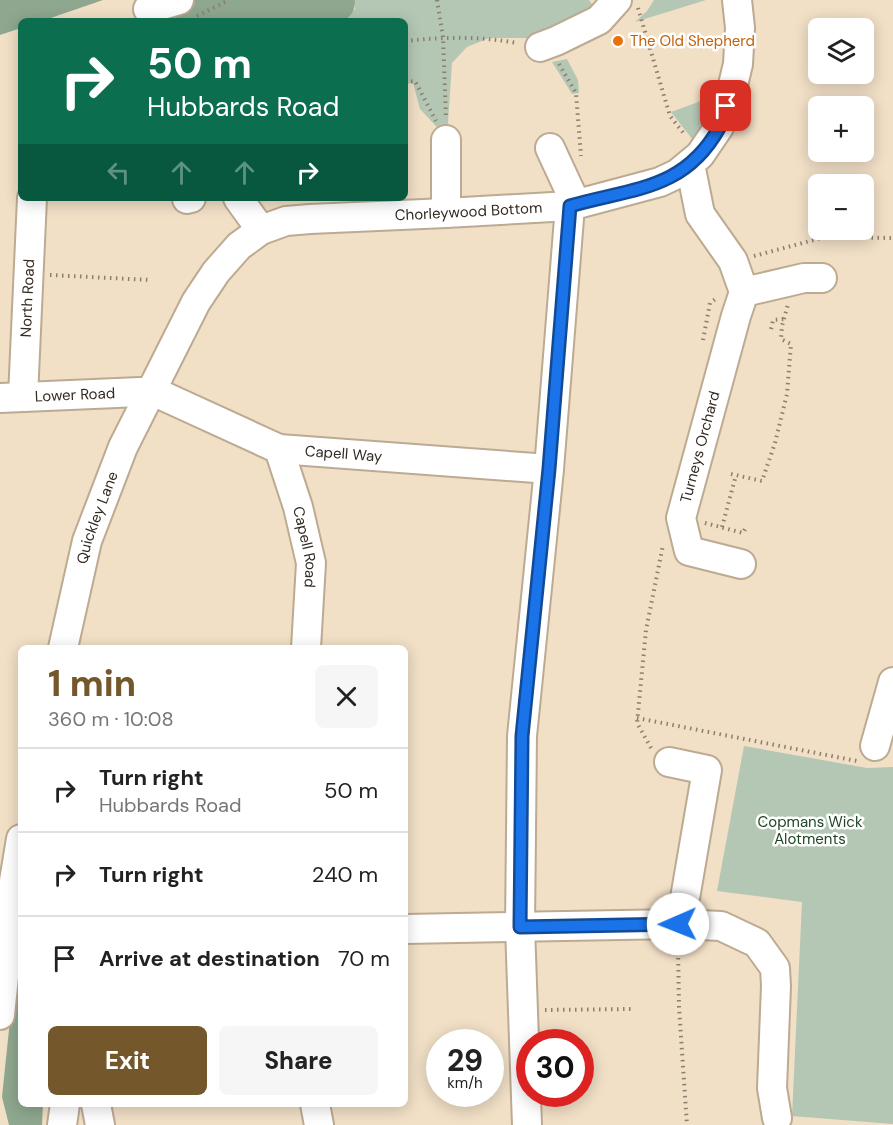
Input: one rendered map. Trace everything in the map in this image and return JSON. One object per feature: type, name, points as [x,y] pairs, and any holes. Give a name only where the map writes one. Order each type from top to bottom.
[{"type":"street","points":[[540,47],[599,20],[617,0]]},
{"type":"street","name":"Chorleywood Bottom","points":[[149,392],[196,302],[216,272],[239,246],[261,230],[286,221],[310,219],[573,205],[660,182],[677,174],[695,159],[719,127],[738,64],[740,28],[737,0]]},
{"type":"street","points":[[148,9],[187,8]]},
{"type":"street","points":[[446,140],[446,213]]},
{"type":"street","points":[[527,1125],[520,927],[522,736],[573,205],[550,148]]},
{"type":"street","points":[[695,159],[700,214]]},
{"type":"street","points":[[660,182],[700,214],[739,279],[783,283],[804,278],[822,278]]},
{"type":"street","name":"North Road","points":[[12,398],[28,274],[32,201]]},
{"type":"street","points":[[240,201],[261,230]]},
{"type":"street","name":"Turneys Orchard","points":[[739,279],[718,475],[673,527],[689,551],[741,564]]},
{"type":"street","name":"Capell Way","points":[[149,392],[159,394],[279,449],[549,469]]},
{"type":"street","name":"Lower Road","points":[[12,398],[149,392]]},
{"type":"street","name":"Quickley Lane","points":[[64,645],[87,541],[123,447],[149,392]]},
{"type":"street","name":"Capell Road","points":[[279,449],[298,507],[310,563],[306,645]]},
{"type":"street","points":[[871,755],[893,682]]},
{"type":"street","points":[[661,757],[707,770],[684,904],[678,924]]},
{"type":"street","points":[[0,1015],[18,854]]},
{"type":"street","points":[[408,929],[678,924],[721,926],[758,943],[776,968],[772,1088],[777,1118]]},
{"type":"street","points":[[62,1125],[65,1107]]},
{"type":"street","points":[[97,1107],[100,1125]]},
{"type":"street","points":[[316,1107],[319,1125]]},
{"type":"path","points":[[187,8],[230,0]]},
{"type":"path","points":[[436,0],[443,37],[446,140]]},
{"type":"path","points":[[636,0],[670,116],[695,159]]},
{"type":"path","points":[[408,41],[443,37],[491,38],[540,47],[555,57],[576,93],[581,162]]},
{"type":"path","points":[[408,82],[415,81],[446,140]]},
{"type":"path","points":[[701,350],[710,303],[739,279],[825,237],[893,238]]},
{"type":"path","points":[[28,274],[150,280]]},
{"type":"path","points":[[722,527],[718,475],[762,481],[775,443],[787,393],[791,344],[781,339],[788,302],[783,283]]},
{"type":"path","points":[[771,329],[773,320],[784,319]]},
{"type":"path","points":[[661,757],[637,723],[646,630],[673,527],[722,527],[743,533],[745,529]]},
{"type":"path","points":[[638,717],[871,755]]},
{"type":"path","points":[[678,924],[679,1007],[687,1125]]},
{"type":"path","points":[[523,1011],[633,1009]]},
{"type":"green space","points":[[0,0],[103,0],[51,18],[18,18],[18,29],[0,35]]},
{"type":"green space","points":[[151,0],[355,0],[352,12],[348,18],[158,18]]},
{"type":"green space","points":[[355,0],[589,0],[599,14],[545,38],[489,38],[467,47],[452,63],[447,138],[420,109],[413,83],[408,84],[408,18],[344,18],[355,9]]},
{"type":"green space","points":[[654,0],[706,0],[635,22],[647,11]]},
{"type":"green space","points":[[567,59],[578,80],[579,93],[572,94],[552,62]]},
{"type":"green space","points":[[715,95],[700,128],[693,140],[671,112]]},
{"type":"green space","name":"Copmans Wick Alotments","points":[[744,746],[867,768],[893,767],[893,1124],[792,1116],[802,902],[717,891]]},
{"type":"green space","points":[[18,944],[18,1107],[43,1107],[42,1125],[9,1125],[2,1097]]},
{"type":"place","name":"The Old Shepherd","points":[[618,41]]},
{"type":"route","points":[[678,924],[520,927],[522,736],[549,469],[570,206],[660,182],[677,174],[700,154],[719,127],[726,106]]}]
